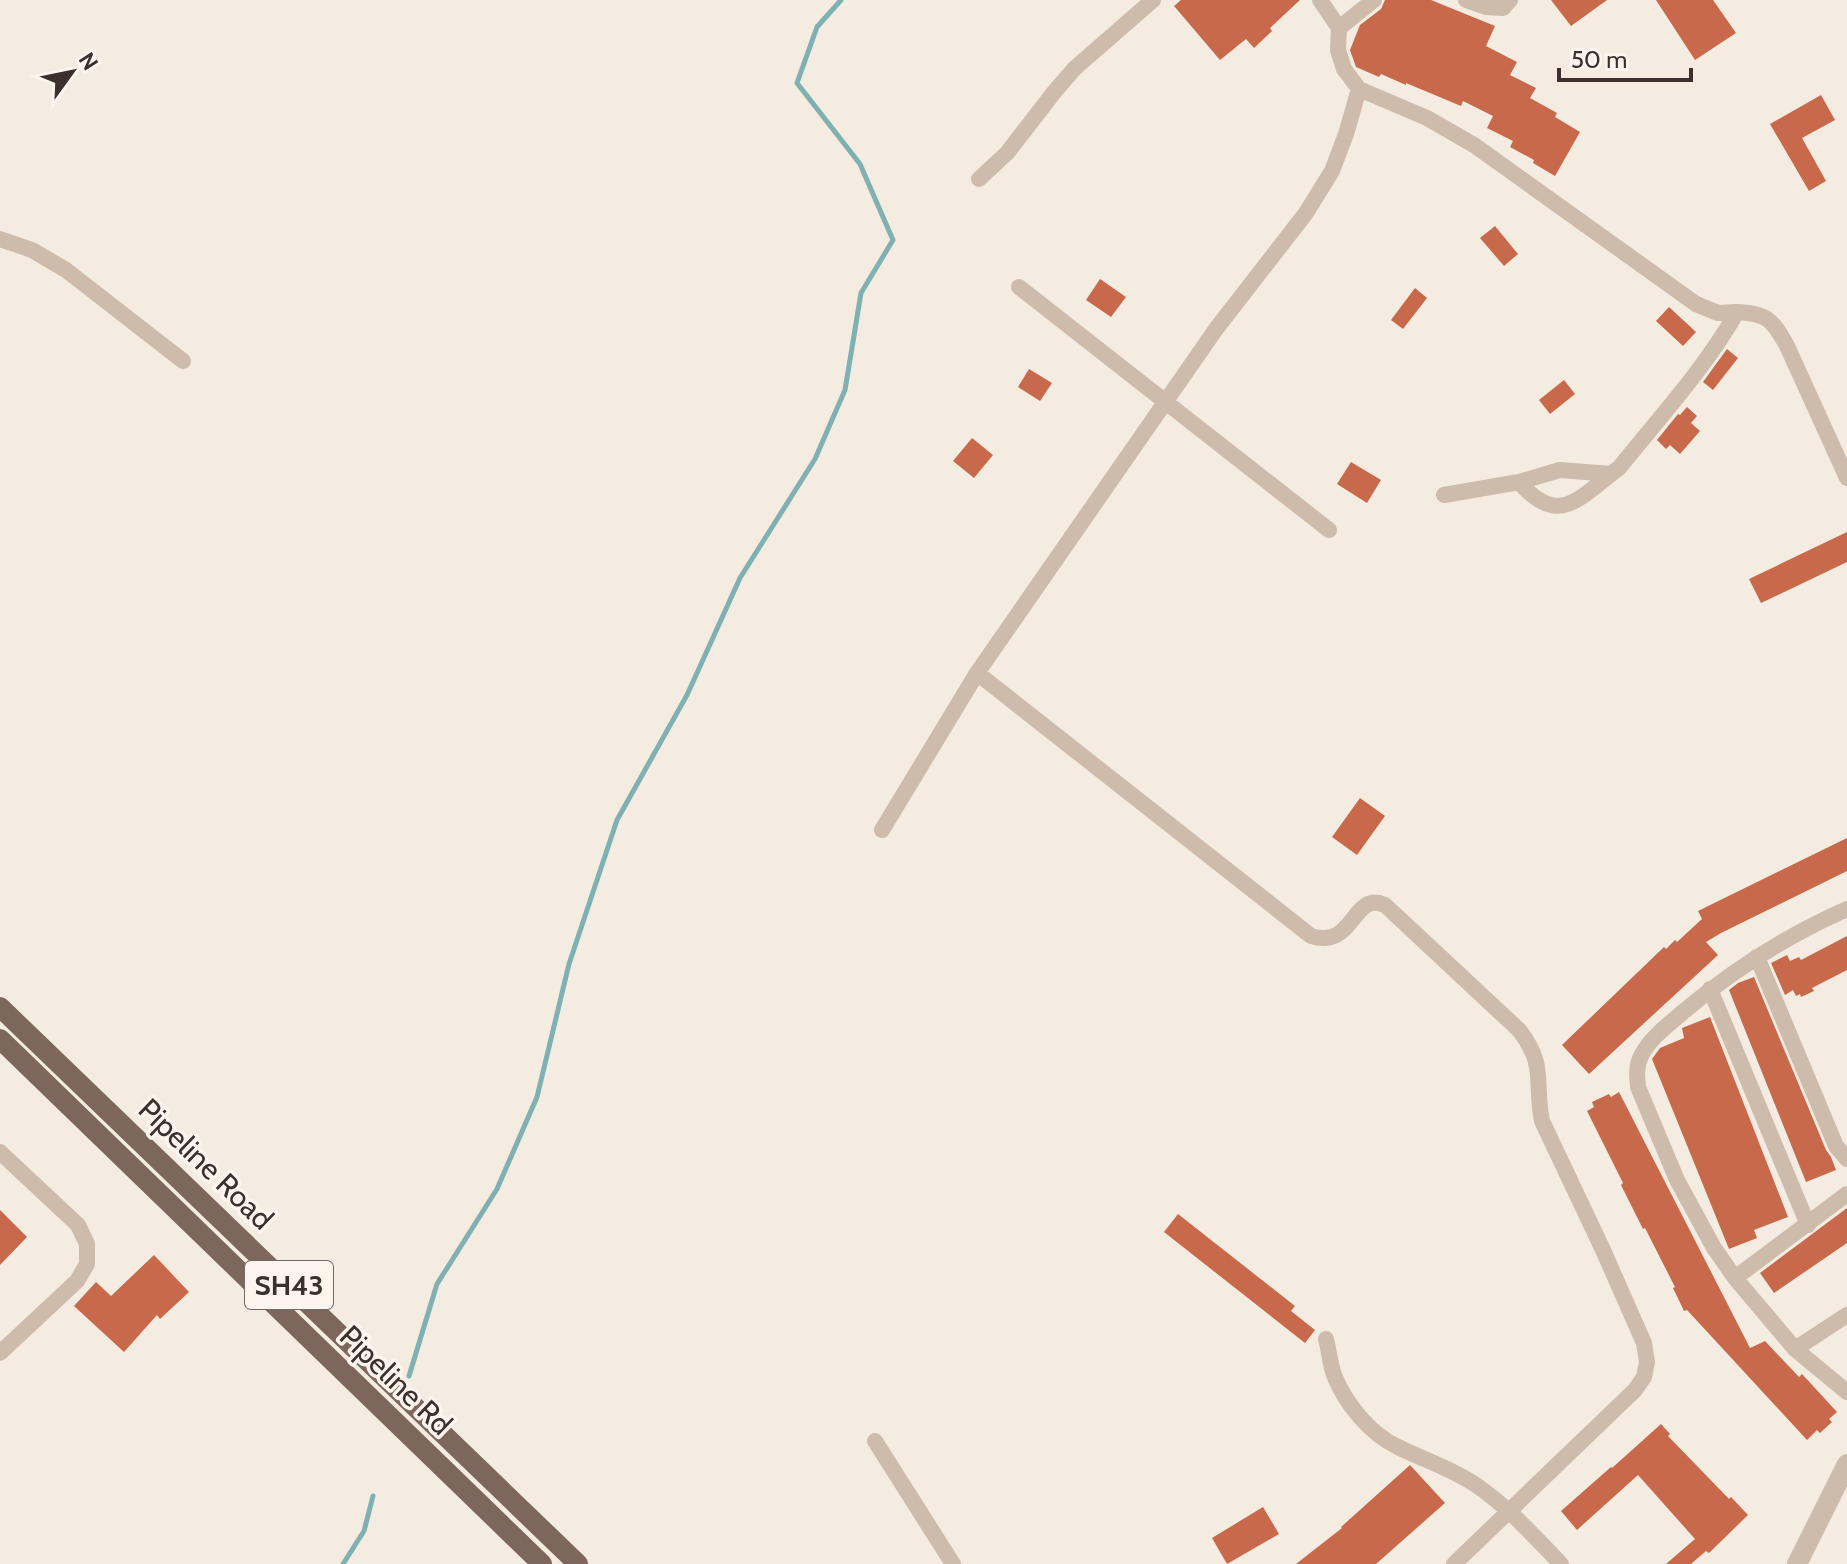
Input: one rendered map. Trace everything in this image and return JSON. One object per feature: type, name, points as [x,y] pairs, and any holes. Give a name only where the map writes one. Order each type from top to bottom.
[{"type":"main road","name":"Pipeline Road","points":[[0,1007],[578,1564]]},
{"type":"main road","name":"Pipeline Rd","points":[[0,1039],[542,1564]]},
{"type":"street","points":[[979,179],[1007,153],[1075,68],[1153,0]]},
{"type":"street","points":[[1320,0],[1339,28],[1338,50],[1344,69],[1359,89],[1427,118],[1474,145],[1696,304],[1718,313],[1754,313],[1766,317],[1787,346],[1847,478]]},
{"type":"street","points":[[1339,28],[1374,0]]},
{"type":"street","points":[[1466,0],[1496,9],[1503,8],[1510,0]]},
{"type":"street","points":[[882,830],[977,673],[1216,329],[1306,213],[1332,171],[1359,89]]},
{"type":"street","points":[[0,239],[32,250],[66,270],[183,361]]},
{"type":"street","points":[[1019,287],[1329,530]]},
{"type":"street","points":[[1519,482],[1542,502],[1556,507],[1578,500],[1619,468],[1721,341],[1737,312]]},
{"type":"street","points":[[1444,495],[1519,482],[1560,470],[1611,474]]},
{"type":"street","points":[[977,673],[1311,936],[1332,938],[1342,932],[1370,902],[1385,905],[1519,1030],[1528,1042],[1540,1078],[1538,1105],[1542,1121],[1644,1343],[1647,1362],[1644,1377],[1635,1390],[1454,1564]]},
{"type":"street","points":[[1847,909],[1757,957],[1710,989],[1657,1034],[1640,1056],[1636,1071],[1638,1087],[1677,1180],[1714,1248],[1795,1349],[1847,1392]]},
{"type":"street","points":[[1757,957],[1836,1146],[1847,1159]]},
{"type":"street","points":[[1710,989],[1808,1225]]},
{"type":"street","points":[[0,1152],[78,1225],[87,1244],[87,1264],[77,1281],[0,1353]]},
{"type":"street","points":[[1735,1278],[1847,1194]]},
{"type":"street","points":[[1795,1349],[1847,1315]]},
{"type":"street","points":[[1326,1339],[1333,1374],[1349,1403],[1374,1431],[1396,1446],[1453,1470],[1477,1485],[1561,1564]]},
{"type":"street","points":[[875,1441],[953,1564]]},
{"type":"street","points":[[1797,1564],[1847,1464]]},
{"type":"street","points":[[1847,1474],[1841,1488],[1847,1493]]},
{"type":"building","points":[[1181,0],[1300,0],[1254,48],[1246,39],[1220,60],[1174,6]]},
{"type":"building","points":[[1385,0],[1431,0],[1495,26],[1486,46],[1517,62],[1510,75],[1536,88],[1530,98],[1557,113],[1555,117],[1580,132],[1555,176],[1510,147],[1513,141],[1487,128],[1493,116],[1463,101],[1461,106],[1406,83],[1381,74],[1379,77],[1356,67],[1350,50],[1360,25],[1381,9]]},
{"type":"building","points":[[1551,0],[1607,0],[1571,26]]},
{"type":"building","points":[[1656,0],[1713,0],[1736,33],[1695,60]]},
{"type":"building","points":[[1821,95],[1835,120],[1802,138],[1826,181],[1809,191],[1770,124]]},
{"type":"building","points":[[1495,226],[1518,254],[1504,266],[1480,238]]},
{"type":"building","points":[[1100,279],[1126,297],[1111,317],[1086,300]]},
{"type":"building","points":[[1415,288],[1427,298],[1403,329],[1391,320]]},
{"type":"building","points":[[1669,307],[1696,332],[1683,346],[1656,321]]},
{"type":"building","points":[[1727,349],[1738,358],[1713,390],[1703,382]]},
{"type":"building","points":[[1029,369],[1052,383],[1040,401],[1018,387]]},
{"type":"building","points":[[1564,380],[1575,394],[1550,414],[1539,400]]},
{"type":"building","points":[[1687,407],[1697,416],[1691,423],[1700,431],[1680,454],[1670,445],[1666,449],[1657,440]]},
{"type":"building","points":[[972,438],[993,455],[974,478],[953,461]]},
{"type":"building","points":[[1351,462],[1381,480],[1367,503],[1337,484]]},
{"type":"building","points":[[1847,532],[1847,562],[1761,603],[1749,579]]},
{"type":"building","points":[[1360,798],[1385,816],[1357,855],[1332,837]]},
{"type":"building","points":[[1847,838],[1847,871],[1706,942],[1718,955],[1589,1074],[1562,1045],[1664,947],[1666,949],[1675,940],[1677,942],[1702,919],[1698,911]]},
{"type":"building","points":[[1847,936],[1847,970],[1801,997],[1800,994],[1796,996],[1793,990],[1785,995],[1771,963],[1787,955],[1790,961],[1799,957],[1801,960]]},
{"type":"building","points":[[1754,977],[1836,1170],[1806,1182],[1729,990]]},
{"type":"building","points":[[1710,1017],[1788,1217],[1754,1230],[1757,1238],[1729,1249],[1652,1059],[1660,1048],[1684,1038],[1682,1028]]},
{"type":"building","points":[[1619,1092],[1750,1348],[1765,1341],[1799,1377],[1802,1374],[1837,1412],[1829,1419],[1832,1422],[1820,1433],[1817,1430],[1807,1440],[1687,1310],[1684,1311],[1587,1111],[1594,1107],[1592,1102]]},
{"type":"building","points":[[1847,1208],[1847,1243],[1774,1293],[1760,1273]]},
{"type":"building","points":[[0,1210],[27,1237],[0,1265]]},
{"type":"building","points":[[1178,1214],[1295,1306],[1291,1311],[1315,1330],[1305,1343],[1164,1232]]},
{"type":"building","points":[[154,1255],[189,1292],[160,1319],[157,1315],[124,1352],[74,1306],[96,1282],[111,1296]]},
{"type":"building","points":[[1661,1424],[1670,1434],[1668,1436],[1748,1515],[1709,1553],[1706,1551],[1691,1564],[1666,1564],[1695,1539],[1638,1475],[1577,1530],[1561,1511]]},
{"type":"building","points":[[1410,1465],[1445,1503],[1376,1564],[1296,1564],[1342,1528]]},
{"type":"building","points":[[1263,1507],[1279,1534],[1227,1564],[1212,1538]]},
{"type":"waterway","points":[[409,1376],[437,1284],[497,1189],[537,1097],[569,964],[617,820],[687,695],[740,578],[815,459],[845,390],[861,293],[893,240],[860,164],[797,83],[817,27],[841,0]]},
{"type":"waterway","points":[[343,1564],[364,1531],[373,1496]]}]
